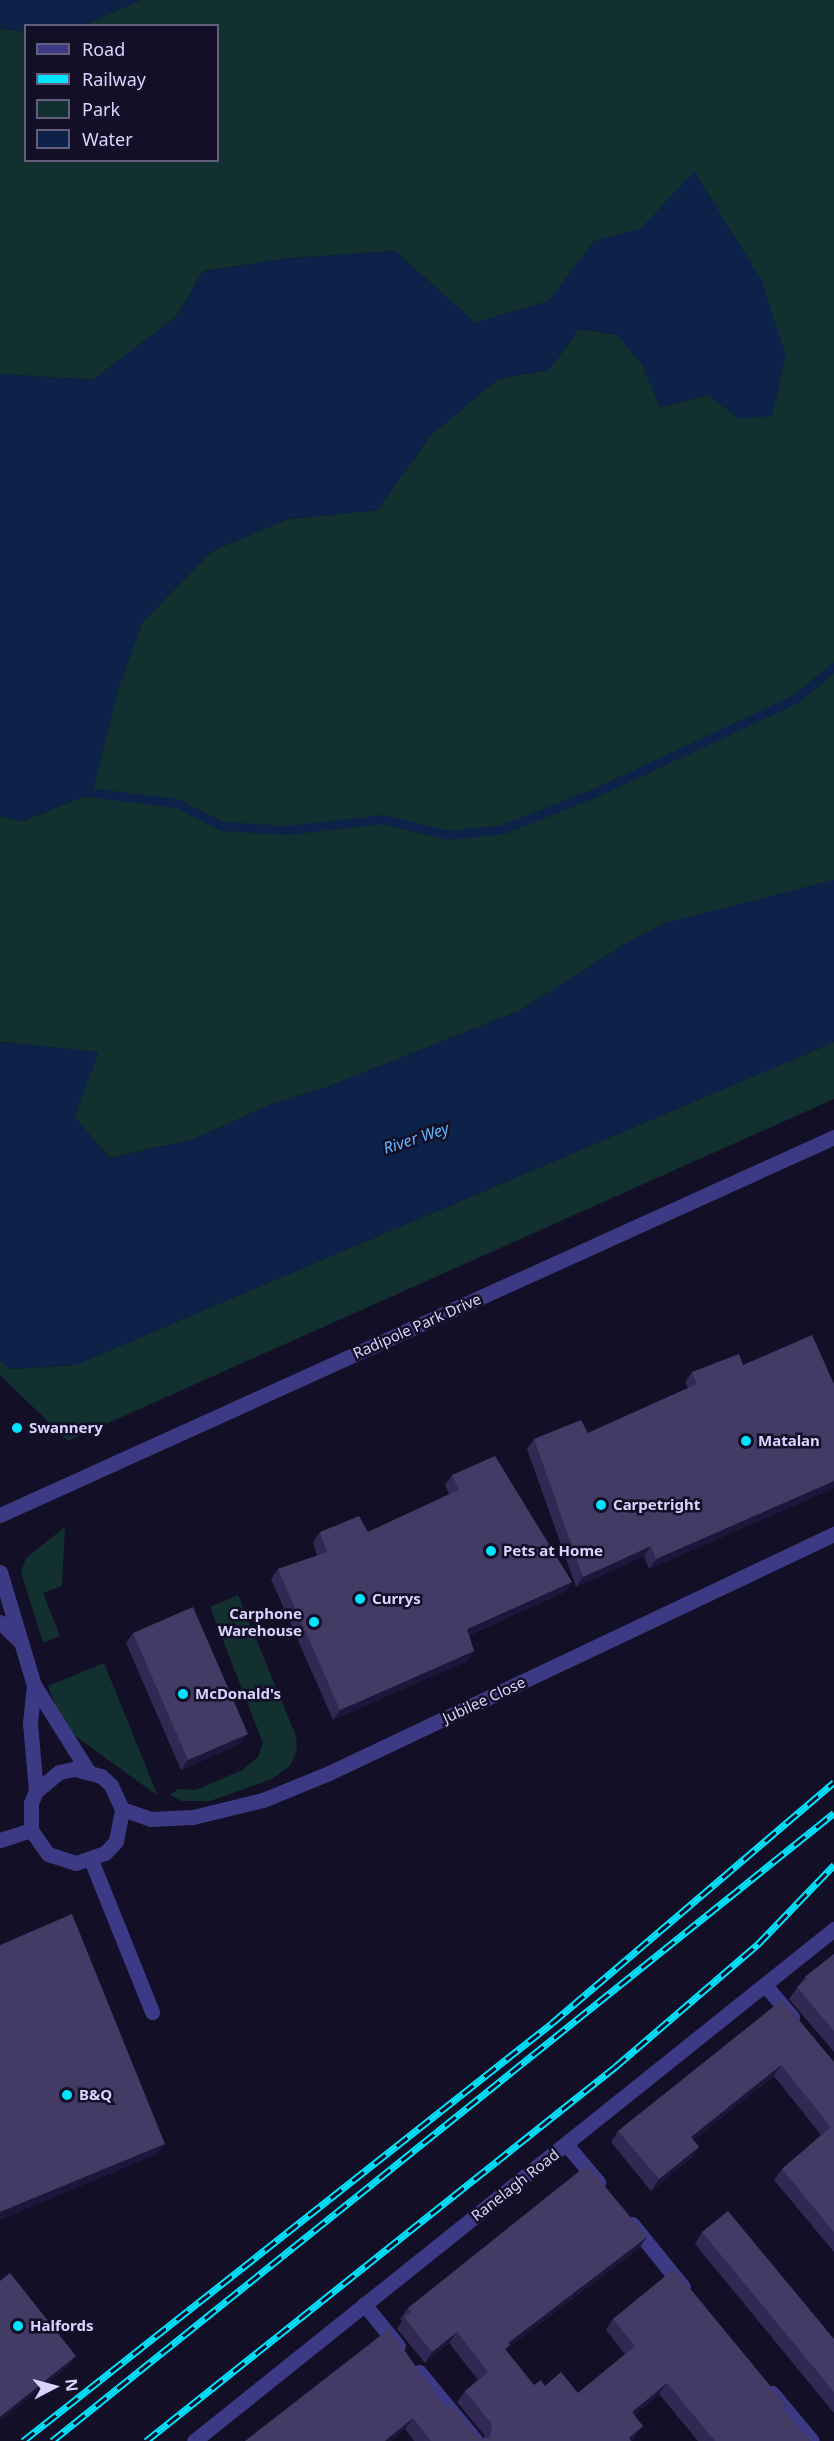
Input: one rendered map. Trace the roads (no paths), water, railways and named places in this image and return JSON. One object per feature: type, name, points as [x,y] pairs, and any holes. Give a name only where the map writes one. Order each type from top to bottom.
[{"type":"street","name":"Radipole Park Drive","points":[[0,1515],[834,1137]]},
{"type":"street","name":"Jubilee Close","points":[[122,1809],[151,1819],[193,1817],[263,1800],[329,1773],[834,1534]]},
{"type":"street","points":[[0,1572],[24,1645],[34,1685],[88,1771],[111,1785],[122,1809],[116,1841],[91,1860],[76,1863],[55,1857],[38,1843],[31,1830],[30,1810],[36,1791],[30,1723],[34,1685]]},
{"type":"street","points":[[0,1622],[24,1645]]},
{"type":"street","points":[[36,1791],[59,1772],[88,1771]]},
{"type":"street","points":[[0,1840],[31,1830]]},
{"type":"street","points":[[91,1860],[152,2012]]},
{"type":"street","name":"Ranelagh Road","points":[[195,2441],[834,1929]]},
{"type":"street","points":[[765,1985],[804,2031]]},
{"type":"street","points":[[566,2144],[609,2196]]},
{"type":"street","points":[[623,2213],[695,2300]]},
{"type":"street","points":[[364,2304],[476,2441]]},
{"type":"street","points":[[761,2379],[812,2441]]},
{"type":"water","points":[[0,0],[140,0],[87,24],[24,24],[24,32],[0,28]]},
{"type":"water","points":[[694,171],[761,279],[786,356],[772,416],[741,419],[707,395],[660,407],[642,364],[618,335],[579,329],[549,370],[498,379],[431,435],[377,510],[288,519],[212,551],[143,621],[119,686],[92,793],[22,821],[0,816],[0,374],[93,380],[177,316],[203,271],[292,258],[395,251],[475,323],[549,301],[594,241],[641,229]]},
{"type":"water","name":"River Wey","points":[[834,880],[834,1042],[75,1365],[10,1369],[0,1360],[0,1042],[99,1052],[74,1117],[110,1158],[194,1139],[274,1103],[327,1087],[519,1011],[630,941],[666,923]]},
{"type":"waterway","points":[[81,791],[177,803],[222,826],[287,830],[383,819],[448,835],[503,829],[594,793],[795,699],[834,667]]},
{"type":"railway","points":[[23,2441],[552,2023],[834,1782]]},
{"type":"railway","points":[[52,2441],[834,1813]]},
{"type":"railway","points":[[146,2441],[615,2067],[758,1944],[834,1865]]},
{"type":"place","name":"Swannery","points":[[17,1428]]},
{"type":"place","name":"Matalan","points":[[746,1441]]},
{"type":"place","name":"Carpetright","points":[[601,1505]]},
{"type":"place","name":"Pets at Home","points":[[491,1551]]},
{"type":"place","name":"Currys","points":[[360,1599]]},
{"type":"place","name":"Carphone Warehouse","points":[[314,1622]]},
{"type":"place","name":"McDonald's","points":[[183,1694]]},
{"type":"place","name":"B&Q","points":[[67,2095]]},
{"type":"place","name":"Halfords","points":[[18,2326]]}]
